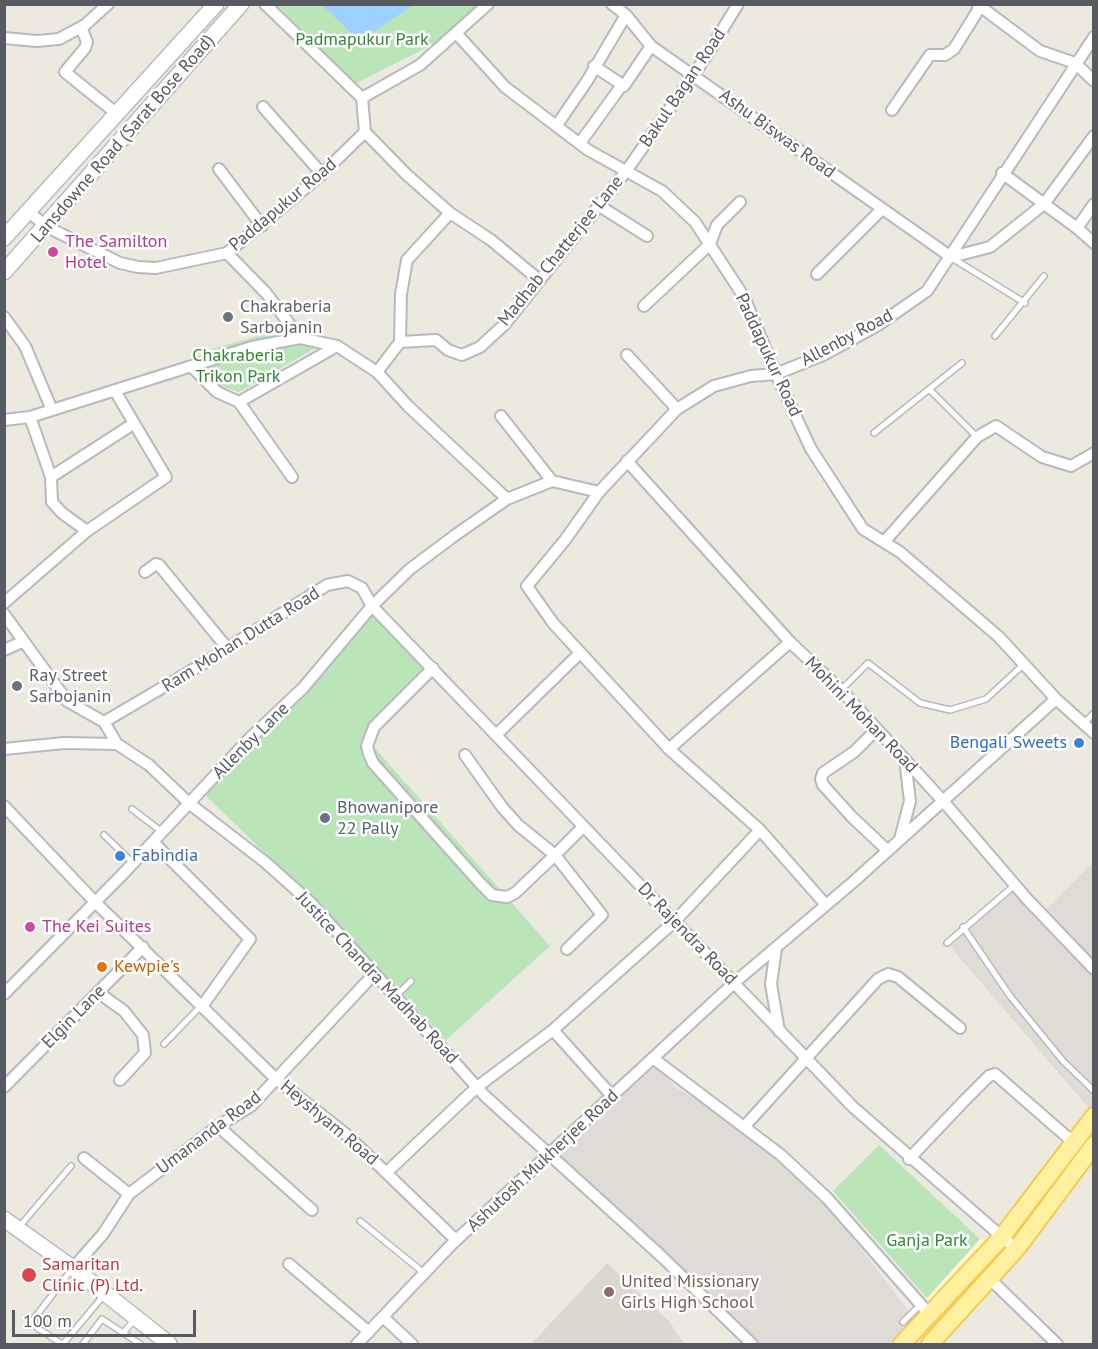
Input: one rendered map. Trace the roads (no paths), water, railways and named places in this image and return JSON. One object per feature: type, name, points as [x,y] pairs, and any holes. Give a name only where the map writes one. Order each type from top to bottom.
[{"type":"main road","points":[[4,238],[216,4]]},
{"type":"main road","name":"Lansdowne Road (Sarat Bose Road)","points":[[4,272],[47,227],[87,177],[241,4]]},
{"type":"main road","points":[[902,1344],[925,1310],[1001,1238],[1094,1116]]},
{"type":"main road","points":[[930,1344],[1016,1249],[1094,1145]]},
{"type":"main road","points":[[4,1219],[73,1268],[169,1344]]},
{"type":"street","points":[[4,38],[37,41],[59,39],[81,27],[108,4]]},
{"type":"street","points":[[265,4],[362,98],[365,132],[405,174],[450,213],[491,240],[537,279]]},
{"type":"street","points":[[362,98],[420,65],[488,4]]},
{"type":"street","name":"Ashu Biswas Road","points":[[612,4],[626,15],[651,46],[881,210],[951,257]]},
{"type":"street","name":"Bakul Bagan Road","points":[[627,170],[694,75],[738,4]]},
{"type":"street","points":[[892,110],[930,55],[945,55],[954,49],[979,6],[1040,51],[1075,63],[1094,81]]},
{"type":"street","points":[[557,124],[587,81],[626,15]]},
{"type":"street","points":[[81,27],[87,42],[85,48],[65,72],[117,114]]},
{"type":"street","name":"Paddapukur Road","points":[[457,34],[504,87],[557,124],[579,143],[662,191],[695,222],[744,297],[811,449],[863,529],[900,552],[999,637],[1056,699],[1094,733]]},
{"type":"street","name":"Allenby Road","points":[[580,653],[553,623],[527,586],[565,540],[599,492],[677,409],[714,386],[751,376],[776,374],[823,355],[878,325],[927,291],[951,257],[1002,173],[1094,37]]},
{"type":"street","points":[[579,143],[622,85],[628,82],[651,46]]},
{"type":"street","points":[[594,66],[622,85]]},
{"type":"street","points":[[263,107],[322,174]]},
{"type":"street","name":"Paddapukur Road","points":[[29,212],[47,227],[120,263],[138,267],[156,268],[227,253],[322,174],[365,132]]},
{"type":"street","points":[[951,257],[990,247],[1044,204],[1094,136]]},
{"type":"street","points":[[219,169],[262,226]]},
{"type":"street","name":"Madhab Chatterjee Lane","points":[[400,342],[436,340],[448,350],[462,355],[480,347],[505,324],[537,279],[627,170]]},
{"type":"street","points":[[1002,173],[1094,243]]},
{"type":"street","points":[[644,306],[710,244],[717,225],[740,202]]},
{"type":"street","points":[[1077,228],[1094,204]]},
{"type":"street","points":[[598,205],[647,236]]},
{"type":"street","points":[[817,274],[881,210]]},
{"type":"street","points":[[376,372],[400,342],[401,294],[407,260],[450,213]]},
{"type":"street","points":[[227,253],[266,293],[300,338]]},
{"type":"street","points":[[4,317],[25,346],[52,410]]},
{"type":"street","points":[[4,420],[30,417],[252,346],[300,338],[338,346],[376,372],[408,406],[507,499],[552,481],[599,492]]},
{"type":"street","points":[[238,402],[338,346]]},
{"type":"street","points":[[627,356],[677,409]]},
{"type":"street","points":[[192,366],[217,392],[238,402],[292,477]]},
{"type":"street","points":[[4,603],[87,531],[166,477],[115,391]]},
{"type":"street","points":[[501,416],[552,481]]},
{"type":"street","points":[[30,417],[51,477],[51,502],[87,531]]},
{"type":"street","points":[[51,477],[134,424]]},
{"type":"street","points":[[884,542],[976,437],[996,426],[1042,457],[1071,466],[1094,453]]},
{"type":"street","name":"Mohini Mohan Road","points":[[627,461],[790,642],[841,690],[877,729],[1015,885],[1094,969]]},
{"type":"street","name":"Allenby Lane","points":[[4,994],[96,902],[251,737],[303,688],[372,606],[410,569],[507,499]]},
{"type":"street","points":[[145,572],[156,564],[159,565],[228,649]]},
{"type":"street","name":"Ram Mohan Dutta Road","points":[[104,722],[228,649],[327,585],[348,581],[362,588],[372,606]]},
{"type":"street","name":"Dr Rajendra Road","points":[[372,606],[806,1059],[909,1159],[1016,1249]]},
{"type":"street","name":"Justice Chandra Madhab Road","points":[[4,614],[22,642],[67,701],[104,722],[117,744],[149,765],[189,804],[311,903],[477,1087],[549,1156],[660,1255],[752,1344]]},
{"type":"street","points":[[4,650],[22,642]]},
{"type":"street","points":[[669,749],[790,642]]},
{"type":"street","points":[[496,735],[580,653],[669,749],[760,830],[826,905]]},
{"type":"street","points":[[433,668],[374,727],[367,746],[373,763],[492,894],[507,897],[515,893],[583,827]]},
{"type":"street","name":"Ashutosh Mukherjee Road","points":[[357,1344],[456,1240],[734,983],[888,851],[1056,699]]},
{"type":"street","points":[[877,729],[854,752],[824,773],[821,779],[823,785],[852,817],[888,851]]},
{"type":"street","points":[[4,749],[64,743],[117,744]]},
{"type":"street","points":[[465,755],[502,807],[555,855],[602,915],[567,949]]},
{"type":"street","points":[[900,840],[910,801],[905,760]]},
{"type":"street","name":"Heyshyam Road","points":[[4,806],[96,902],[276,1079],[347,1136],[456,1240]]},
{"type":"street","points":[[387,1172],[477,1087],[553,1029],[675,921],[760,830]]},
{"type":"street","points":[[153,842],[250,939],[203,1005]]},
{"type":"street","name":"Elgin Lane","points":[[4,1087],[143,947]]},
{"type":"street","points":[[776,948],[771,984],[779,1032]]},
{"type":"street","name":"Umananda Road","points":[[73,1268],[103,1234],[129,1194],[218,1126],[251,1106],[374,974]]},
{"type":"street","points":[[744,1127],[878,979],[888,974],[898,977],[960,1028]]},
{"type":"street","points":[[99,993],[124,1011],[143,1035],[145,1053],[120,1080]]},
{"type":"street","points":[[553,1029],[613,1097]]},
{"type":"street","points":[[654,1059],[781,1155],[827,1198],[902,1291],[925,1310]]},
{"type":"street","points":[[909,1159],[972,1092],[989,1076],[995,1074],[1074,1143]]},
{"type":"street","points":[[218,1126],[312,1210]]},
{"type":"street","points":[[84,1158],[129,1194]]},
{"type":"street","points":[[289,1264],[369,1332]]},
{"type":"street","points":[[990,1279],[1057,1344]]},
{"type":"street","points":[[383,1317],[412,1344]]},
{"type":"lane","points":[[951,257],[1024,303]]},
{"type":"lane","points":[[995,336],[1044,276]]},
{"type":"lane","points":[[874,433],[962,363]]},
{"type":"lane","points":[[929,389],[976,437]]},
{"type":"lane","points":[[841,690],[868,663],[920,703],[950,710],[986,699],[1024,664]]},
{"type":"lane","points":[[1083,724],[1094,713]]},
{"type":"lane","points":[[132,809],[162,833]]},
{"type":"lane","points":[[104,835],[133,863]]},
{"type":"lane","points":[[947,943],[1015,885]]},
{"type":"lane","points":[[963,927],[1010,996],[1063,1061],[1094,1090]]},
{"type":"lane","points":[[394,997],[411,981]]},
{"type":"lane","points":[[164,1044],[203,1005]]},
{"type":"lane","points":[[18,1228],[71,1166]]},
{"type":"lane","points":[[360,1221],[425,1273]]},
{"type":"lane","points":[[73,1268],[33,1320],[36,1327],[62,1344],[105,1293]]},
{"type":"lane","points":[[903,1322],[925,1310]]},
{"type":"lane","points":[[123,1333],[136,1318]]},
{"type":"lane","points":[[82,1344],[102,1319],[140,1344]]},
{"type":"water","points":[[322,5],[413,5],[360,41]]},
{"type":"place","name":"The Samilton Hotel","points":[[53,252]]},
{"type":"place","name":"Chakraberia Sarbojanin","points":[[228,317]]},
{"type":"place","name":"Ray Street Sarbojanin","points":[[17,686]]},
{"type":"place","name":"Bengali Sweets","points":[[1079,743]]},
{"type":"place","name":"Bhowanipore 22 Pally","points":[[325,818]]},
{"type":"place","name":"Fabindia","points":[[120,856]]},
{"type":"place","name":"The Kei Suites","points":[[30,927]]},
{"type":"place","name":"Kewpie's","points":[[102,967]]},
{"type":"place","name":"Samaritan Clinic (P) Ltd.","points":[[29,1275]]},
{"type":"place","name":"United Missionary Girls High School","points":[[609,1292]]},
{"type":"park label","name":"Padmapukur Park","points":[[362,40]]},
{"type":"park label","name":"Chakraberia Trikon Park","points":[[238,366]]},
{"type":"park label","name":"Ganja Park","points":[[927,1241]]}]
